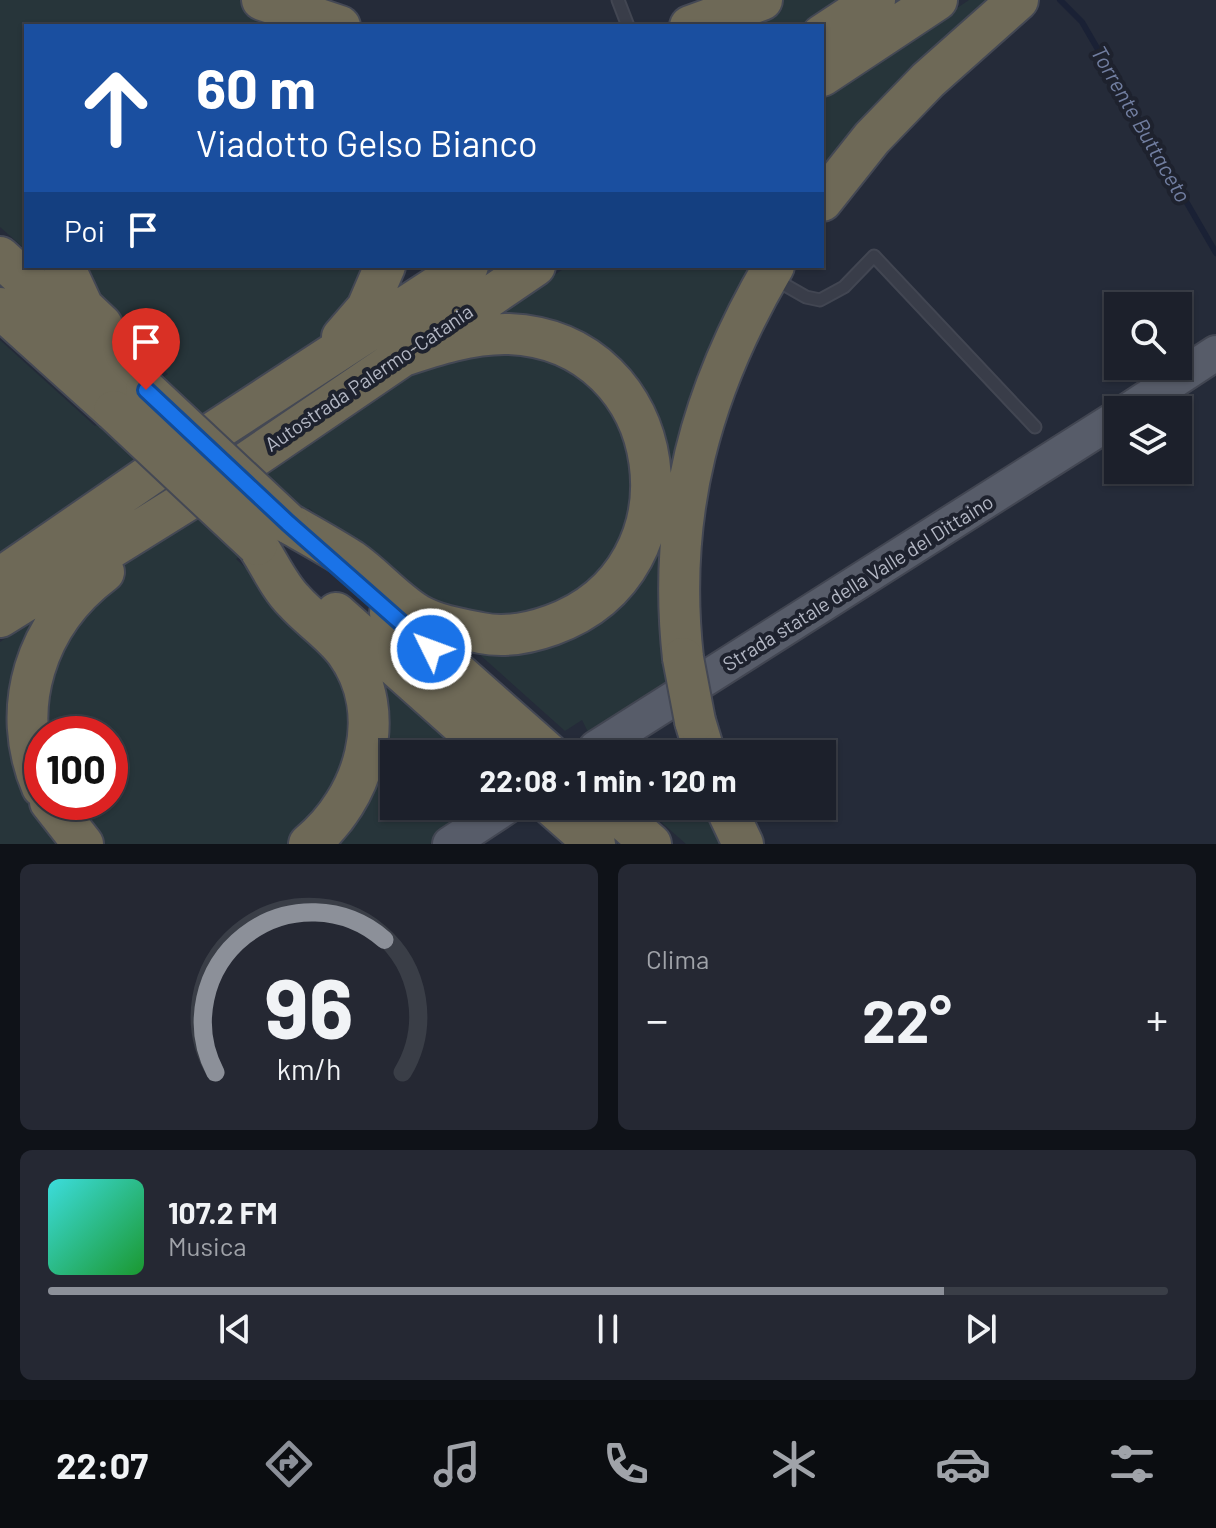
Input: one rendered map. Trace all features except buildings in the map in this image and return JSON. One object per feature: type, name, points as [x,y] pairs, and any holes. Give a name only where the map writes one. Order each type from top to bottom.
[{"type":"highway","points":[[262,0],[334,24]]},
{"type":"highway","points":[[696,24],[762,0]]},
{"type":"highway","points":[[824,34],[875,0]]},
{"type":"highway","points":[[824,75],[937,0]]},
{"type":"highway","points":[[824,198],[872,138],[918,90],[1018,0]]},
{"type":"highway","points":[[0,257],[130,401],[273,534],[480,740]]},
{"type":"highway","points":[[65,268],[83,307],[135,358],[130,401]]},
{"type":"highway","points":[[314,367],[367,308],[384,268]]},
{"type":"highway","name":"Autostrada Palermo-Catania","points":[[0,578],[189,448],[465,268]]},
{"type":"highway","name":"Autostrada Palermo-Catania","points":[[0,617],[161,518],[532,268]]},
{"type":"highway","points":[[700,738],[683,658],[679,619],[682,526],[702,422],[731,345],[748,310],[780,276]]},
{"type":"highway","points":[[0,308],[130,401]]},
{"type":"highway","points":[[0,330],[63,386],[130,401]]},
{"type":"highway","points":[[273,534],[352,561],[417,613],[440,623],[486,634],[538,630],[567,620],[595,602],[626,567],[650,513],[653,475],[650,453],[634,410],[597,367],[570,350],[544,339],[509,334],[441,343],[397,358]]},
{"type":"highway","points":[[26,716],[29,686],[38,652],[59,616],[84,586],[161,518]]},
{"type":"highway","points":[[273,534],[531,740]]},
{"type":"highway","points":[[273,534],[291,599],[347,653],[366,696],[369,719],[363,764],[354,788],[339,811],[309,844]]},
{"type":"highway","points":[[0,567],[48,547]]},
{"type":"highway","points":[[61,820],[83,844]]},
{"type":"highway","points":[[568,820],[595,844]]},
{"type":"highway","points":[[624,820],[651,844]]},
{"type":"highway","points":[[732,820],[743,844]]},
{"type":"main road","points":[[1150,396],[1216,353]]},
{"type":"main road","name":"Strada statale della Valle del Dittaino","points":[[609,740],[1104,426]]},
{"type":"main road","points":[[450,844],[486,820]]},
{"type":"lane","points":[[618,0],[627,24]]},
{"type":"lane","points":[[780,276],[806,297],[820,300],[844,287],[874,256],[1035,427]]},
{"type":"shaded area","points":[[0,0],[239,0],[305,24],[24,24],[24,248],[0,227]]},
{"type":"shaded area","points":[[783,0],[842,0],[806,24],[719,24]]},
{"type":"shaded area","points":[[969,0],[1005,0],[824,186],[824,97]]},
{"type":"shaded area","points":[[74,268],[376,268],[339,328],[0,553],[0,340],[95,426],[168,374],[100,312]]},
{"type":"shaded area","points":[[565,268],[762,268],[708,374],[679,681],[591,738],[582,720],[565,731],[460,637],[486,643],[645,552],[624,381],[477,326]]},
{"type":"shaded area","points":[[536,347],[610,392],[641,477],[609,577],[509,626],[404,595],[309,508],[236,559],[327,642],[347,667],[357,768],[296,844],[94,844],[73,820],[128,820],[128,716],[39,716],[35,688],[111,574],[422,367],[450,352]]},
{"type":"shaded area","points":[[37,618],[24,660],[38,716],[24,716],[24,820],[63,820],[69,844],[0,844],[0,642]]},
{"type":"shaded area","points":[[385,681],[452,740],[382,740],[388,730]]},
{"type":"shaded area","points":[[380,744],[380,820],[466,820],[430,844],[322,844]]},
{"type":"shaded area","points":[[659,820],[720,820],[731,844],[686,844]]},
{"type":"waterway","name":"Torrente Buttaceto","points":[[1060,0],[1082,22],[1216,253]]},
{"type":"route","points":[[146,390],[288,523],[431,649]]}]
